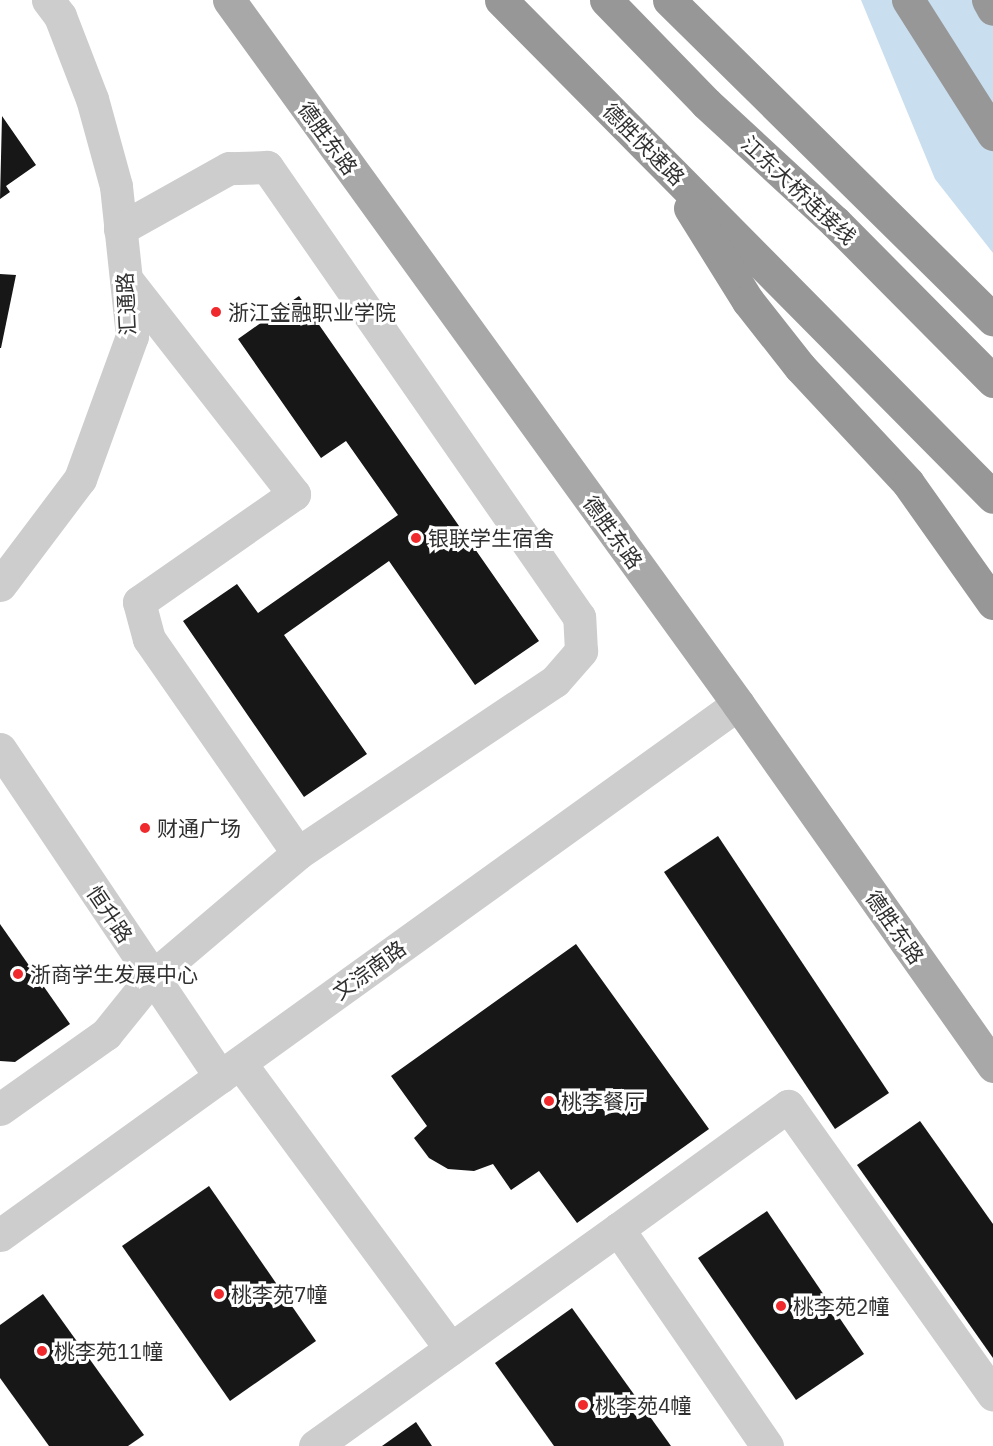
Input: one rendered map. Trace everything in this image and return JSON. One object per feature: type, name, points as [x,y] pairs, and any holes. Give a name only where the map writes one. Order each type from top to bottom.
[{"type":"highway","name":"德胜快速路","points":[[501,0],[993,497]]},
{"type":"highway","name":"江东大桥连接线","points":[[606,0],[706,103],[835,222],[993,381]]},
{"type":"highway","points":[[669,0],[864,196],[993,319]]},
{"type":"highway","points":[[908,0],[993,134]]},
{"type":"highway","points":[[988,0],[993,9]]},
{"type":"highway","points":[[962,83],[993,152]]},
{"type":"highway","points":[[658,158],[748,302],[800,367],[908,483],[993,603]]},
{"type":"main road","name":"德胜东路","points":[[229,0],[738,704],[993,1066]]},
{"type":"street","name":"汇通路","points":[[0,585],[81,479],[132,336],[116,186],[92,99],[60,16],[48,0]]},
{"type":"street","points":[[0,1109],[106,1034],[152,977],[298,853],[555,681],[581,651],[579,617],[267,167],[229,168],[120,229]]},
{"type":"street","points":[[126,279],[294,494],[139,602],[149,639],[298,853]]},
{"type":"street","name":"文淙南路","points":[[0,1235],[738,704]]},
{"type":"street","name":"恒升路","points":[[0,749],[152,977],[230,1070],[451,1349]]},
{"type":"street","points":[[315,1446],[788,1106],[993,1394]]},
{"type":"street","points":[[618,1229],[766,1446]]},
{"type":"water","points":[[861,0],[993,0],[993,253],[935,179]]},
{"type":"building","points":[[2,116],[36,165],[6,186],[10,192],[0,199]]},
{"type":"building","points":[[0,274],[16,275],[1,348],[0,348]]},
{"type":"building","name":"银联学生宿舍","points":[[299,296],[539,641],[475,685],[389,561],[284,635],[367,754],[304,797],[183,621],[237,584],[258,613],[398,515],[346,441],[321,458],[238,339]]},
{"type":"building","points":[[718,836],[889,1093],[835,1129],[664,872]]},
{"type":"building","name":"浙商学生发展中心","points":[[0,924],[70,1024],[15,1062],[0,1061]]},
{"type":"building","name":"桃李餐厅","points":[[576,944],[709,1129],[577,1223],[539,1171],[511,1190],[493,1164],[474,1171],[448,1169],[429,1158],[414,1138],[427,1126],[391,1076]]},
{"type":"building","points":[[920,1121],[993,1224],[993,1358],[857,1165]]},
{"type":"building","name":"桃李苑7幢","points":[[209,1186],[316,1341],[230,1401],[122,1246]]},
{"type":"building","name":"桃李苑2幢","points":[[767,1211],[864,1354],[796,1400],[698,1258]]},
{"type":"building","name":"桃李苑11幢","points":[[43,1294],[144,1435],[128,1446],[49,1446],[0,1378],[0,1325]]},
{"type":"building","name":"桃李苑4幢","points":[[572,1308],[671,1446],[554,1446],[495,1363]]},
{"type":"building","points":[[416,1422],[432,1446],[382,1446]]},
{"type":"place","name":"浙江金融职业学院","points":[[216,312]]},
{"type":"place","name":"银联学生宿舍","points":[[416,538]]},
{"type":"place","name":"财通广场","points":[[145,828]]},
{"type":"place","name":"浙商学生发展中心","points":[[18,974]]},
{"type":"place","name":"桃李餐厅","points":[[549,1101]]},
{"type":"place","name":"桃李苑7幢","points":[[219,1294]]},
{"type":"place","name":"桃李苑2幢","points":[[781,1306]]},
{"type":"place","name":"桃李苑11幢","points":[[42,1351]]},
{"type":"place","name":"桃李苑4幢","points":[[583,1405]]}]
